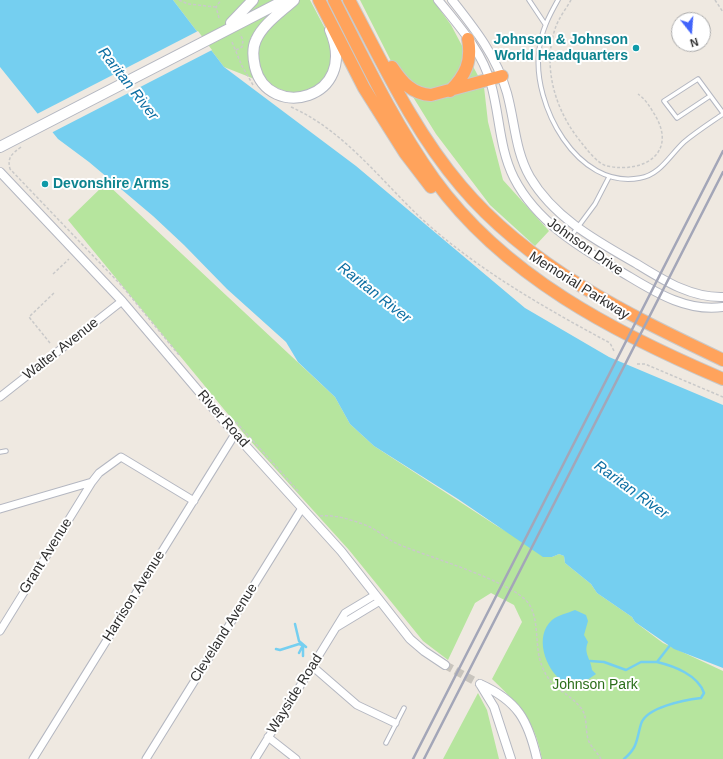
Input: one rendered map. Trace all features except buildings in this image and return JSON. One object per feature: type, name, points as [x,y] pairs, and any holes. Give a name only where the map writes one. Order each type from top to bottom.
[{"type":"highway","points":[[318,0],[358,77],[379,112],[405,153],[430,186],[472,233],[509,267],[552,290]]},
{"type":"highway","name":"Memorial Parkway","points":[[334,0],[386,102],[414,149],[439,185],[462,213],[516,264],[552,290],[617,329],[723,379]]},
{"type":"highway","name":"Memorial Parkway","points":[[352,5],[399,93],[434,150],[470,196],[503,230],[540,259],[593,293],[723,360]]},
{"type":"highway","points":[[450,91],[463,77],[468,67],[470,52],[468,38]]},
{"type":"highway","points":[[370,40],[399,78],[411,89],[420,94],[430,95],[450,91],[496,78]]},
{"type":"main road","points":[[221,32],[253,0]]},
{"type":"main road","points":[[0,147],[21,141],[221,32],[285,0]]},
{"type":"main road","points":[[294,0],[263,29],[254,45],[253,56],[255,68],[260,79],[268,88],[281,95],[294,98],[314,93],[325,85],[334,70],[336,58],[334,41],[329,23]]},
{"type":"street","name":"Johnson Drive","points":[[438,0],[468,38],[496,78],[509,101],[518,148],[526,170],[547,200],[578,228],[618,254],[681,288],[701,296],[723,297]]},
{"type":"street","name":"Johnson Drive","points":[[452,0],[486,44],[496,78],[502,147],[514,178],[540,214],[569,239],[642,285],[675,301],[696,308],[723,307]]},
{"type":"street","name":"River Road","points":[[0,172],[122,301],[236,434],[341,551],[410,639],[424,651],[445,665]]},
{"type":"street","name":"Walter Avenue","points":[[0,397],[122,301]]},
{"type":"street","name":"Harrison Avenue","points":[[33,759],[236,434]]},
{"type":"street","points":[[0,509],[92,482],[99,474],[121,457],[194,501]]},
{"type":"street","name":"Grant Avenue","points":[[0,631],[92,482]]},
{"type":"street","name":"Cleveland Avenue","points":[[146,759],[302,508]]},
{"type":"street","name":"Wayside Road","points":[[255,759],[345,613],[378,598]]},
{"type":"street","points":[[312,666],[357,705],[395,723]]},
{"type":"street","points":[[511,759],[494,707],[480,684],[506,698],[517,709],[528,730],[537,759]]},
{"type":"street","points":[[268,737],[296,759]]},
{"type":"lane","points":[[529,0],[545,24]]},
{"type":"lane","points":[[558,0],[545,24],[538,51],[538,68],[543,98],[549,115],[557,130],[580,158],[609,177],[625,180],[647,177],[662,165],[683,143],[723,114],[698,79],[664,101],[677,118],[710,96]]},
{"type":"lane","points":[[569,239],[595,204],[609,177]]},
{"type":"lane","points":[[0,452],[6,450]]},
{"type":"lane","points":[[386,743],[404,708]]},
{"type":"path","points":[[178,0],[188,4],[216,7]]},
{"type":"path","points":[[216,7],[221,0]]},
{"type":"path","points":[[571,0],[555,28],[551,51],[552,80],[564,119],[589,152],[605,166],[622,168],[636,167],[649,162],[659,153],[663,132],[660,122],[644,99],[638,94]]},
{"type":"path","points":[[715,0],[723,12]]},
{"type":"path","points":[[216,7],[219,18]]},
{"type":"path","points":[[236,50],[242,47],[243,40],[240,34]]},
{"type":"path","points":[[232,42],[248,78],[257,88]]},
{"type":"path","points":[[290,107],[307,114],[332,131],[424,220],[467,254],[560,316],[610,343],[614,350]]},
{"type":"path","points":[[21,141],[11,154],[8,161],[10,169],[122,287],[180,355]]},
{"type":"path","points":[[53,274],[69,259]]},
{"type":"path","points":[[50,343],[29,317],[55,292]]},
{"type":"path","points":[[637,364],[645,364],[723,397]]},
{"type":"path","points":[[240,426],[301,494]]},
{"type":"path","points":[[316,510],[320,516],[344,519],[369,527],[399,545],[509,588],[523,598],[532,610],[538,652],[544,670],[552,685],[581,708],[584,715],[587,737],[600,758]]},
{"type":"green space","points":[[173,0],[310,0],[330,38],[333,47],[330,70],[320,84],[312,89],[297,93],[285,91],[224,67]]},
{"type":"green space","points":[[360,0],[433,0],[451,25],[484,87],[488,122],[503,180],[549,231],[535,246],[490,205],[436,134],[392,63]]},
{"type":"green space","name":"Johnson Park","points":[[106,183],[335,397],[350,424],[374,446],[497,526],[552,557],[559,554],[564,556],[565,563],[591,584],[597,593],[632,617],[635,622],[663,643],[723,671],[723,759],[542,759],[539,745],[530,723],[518,705],[492,679],[522,622],[514,605],[491,593],[475,603],[448,660],[423,641],[349,550],[246,436],[68,220]]},
{"type":"green space","points":[[478,693],[487,710],[499,759],[443,759]]},
{"type":"water","name":"Raritan River","points":[[0,0],[173,0],[224,67],[356,166],[525,308],[609,357],[723,405],[723,668],[674,649],[597,593],[591,584],[565,563],[564,556],[559,554],[552,557],[543,557],[458,499],[374,446],[350,424],[335,397],[298,362],[286,342],[227,289],[153,216],[89,162],[58,139],[0,67]]},
{"type":"water","points":[[575,610],[586,615],[588,621],[584,635],[588,642],[586,649],[592,670],[596,674],[580,685],[564,682],[556,675],[547,660],[543,643],[544,634],[552,620],[560,615]]},
{"type":"pier","points":[[198,31],[212,50],[51,133],[35,115]]},
{"type":"waterway","points":[[295,624],[299,641],[306,647]]},
{"type":"waterway","points":[[276,649],[280,650],[299,644],[302,645]]},
{"type":"waterway","points":[[590,661],[604,662],[626,670],[641,662],[657,662],[671,644]]},
{"type":"waterway","points":[[299,653],[303,645]]},
{"type":"waterway","points":[[303,646],[303,656]]},
{"type":"waterway","points":[[624,759],[632,751],[641,724],[644,718],[650,713],[667,705],[701,698],[704,693],[697,681],[685,672],[657,662]]},
{"type":"tunnel","points":[[445,665],[480,684]]},
{"type":"railway","points":[[413,759],[723,151]]},
{"type":"railway","points":[[424,759],[723,172]]},
{"type":"place","name":"Johnson & Johnson World Headquarters","points":[[636,48]]},
{"type":"place","name":"Devonshire Arms","points":[[45,184]]}]
